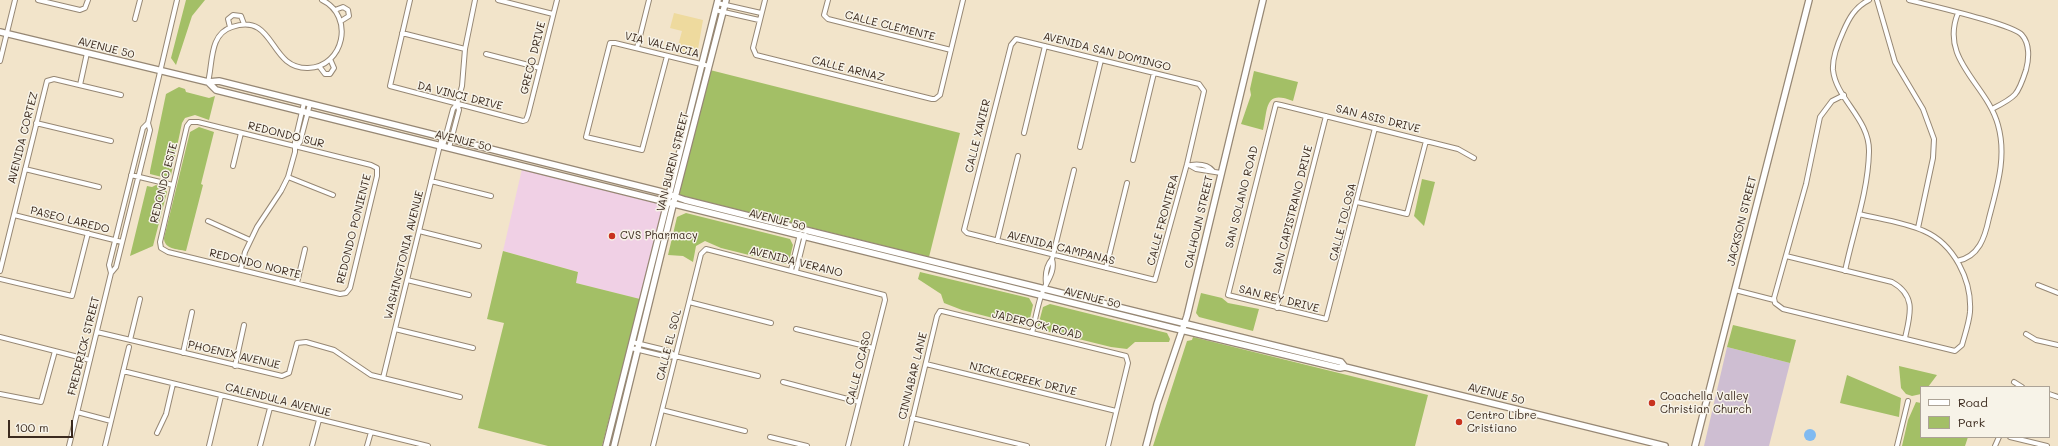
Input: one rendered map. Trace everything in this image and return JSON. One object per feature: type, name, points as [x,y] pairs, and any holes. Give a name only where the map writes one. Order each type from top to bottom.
[{"type":"main road","name":"CALHOUN STREET","points":[[1146,446],[1157,404],[1183,327],[1263,0]]},
{"type":"main road","name":"JACKSON STREET","points":[[1695,446],[1808,0]]},
{"type":"main road","name":"VAN BUREN STREET","points":[[672,196],[717,1]]},
{"type":"main road","name":"VAN BUREN STREET","points":[[606,446],[631,345],[709,66],[725,2]]},
{"type":"main road","name":"AVENUE 50","points":[[0,32],[160,71],[208,82],[218,81],[307,103],[634,185],[803,233],[1041,295],[1341,362],[1345,367],[1665,446]]},
{"type":"main road","name":"AVENUE 50","points":[[208,82],[216,90],[670,203],[1045,286],[1183,327]]},
{"type":"main road","points":[[530,159],[538,164],[578,174],[583,181],[591,177],[616,184],[634,185]]},
{"type":"main road","name":"VAN BUREN STREET","points":[[614,446],[639,347],[670,203]]},
{"type":"street","points":[[0,61],[15,0]]},
{"type":"street","points":[[38,0],[83,10],[88,0]]},
{"type":"street","points":[[135,19],[140,0]]},
{"type":"street","name":"FREDERICK STREET","points":[[69,446],[111,273],[116,267],[150,130],[148,123],[177,0]]},
{"type":"street","points":[[208,82],[215,42],[222,32],[230,27],[244,24],[257,27],[265,32],[277,52],[287,62],[302,68],[319,66],[330,59],[341,42],[341,21],[335,10],[322,0]]},
{"type":"street","points":[[410,0],[402,33],[464,49]]},
{"type":"street","points":[[444,147],[446,138],[459,110],[458,104],[462,86],[464,49],[475,0]]},
{"type":"street","points":[[498,0],[554,14]]},
{"type":"street","name":"GRECO DRIVE","points":[[526,120],[557,0]]},
{"type":"street","points":[[637,48],[649,0]]},
{"type":"street","points":[[716,10],[760,20],[764,0]]},
{"type":"street","name":"CALLE CLEMENTE","points":[[828,0],[824,12],[826,17],[831,21],[950,50]]},
{"type":"street","points":[[950,50],[963,0]]},
{"type":"street","points":[[1845,271],[1859,214],[1868,163],[1868,144],[1864,128],[1844,95],[1833,70],[1834,59],[1847,22],[1861,5],[1869,0]]},
{"type":"street","points":[[1876,0],[1895,62],[1923,109],[1934,139],[1934,158],[1918,228]]},
{"type":"street","points":[[1909,0],[1921,2],[2012,28],[2022,35],[2026,42],[2028,55],[2027,66],[2020,89],[2011,99],[1992,109]]},
{"type":"street","points":[[717,1],[761,13]]},
{"type":"street","points":[[335,10],[343,7],[348,10],[349,16],[341,21]]},
{"type":"street","points":[[1957,261],[1964,260],[1973,253],[1985,238],[2002,168],[2002,145],[1998,126],[1992,109],[1960,60],[1953,44],[1953,26],[1958,13]]},
{"type":"street","points":[[230,27],[228,19],[233,15],[241,16],[244,24]]},
{"type":"street","name":"CALLE ARNAZ","points":[[760,20],[753,48],[754,53],[932,99],[938,98],[950,50]]},
{"type":"street","name":"DA VINCI DRIVE","points":[[402,33],[390,86],[526,120]]},
{"type":"street","name":"AVENIDA SAN DOMINGO","points":[[1011,45],[1016,39],[1199,84],[1202,86]]},
{"type":"street","name":"VIA VALENCIA","points":[[667,56],[642,150],[586,136],[610,43],[637,48],[709,66]]},
{"type":"street","name":"CALLE XAVIER","points":[[964,230],[1011,45]]},
{"type":"street","points":[[1024,133],[1045,46]]},
{"type":"street","points":[[87,53],[80,85],[121,95]]},
{"type":"street","points":[[486,54],[540,68]]},
{"type":"street","points":[[319,66],[325,74],[330,74],[334,68],[330,59]]},
{"type":"street","points":[[1080,146],[1101,60]]},
{"type":"street","points":[[1133,160],[1154,73]]},
{"type":"street","name":"AVENIDA CORTEZ","points":[[0,271],[46,83],[49,79],[80,85]]},
{"type":"street","name":"CALLE FRONTERA","points":[[1155,280],[1189,165],[1204,90],[1202,86]]},
{"type":"street","points":[[1844,95],[1832,101],[1820,118],[1806,184],[1774,300],[1777,306],[1783,309],[1955,351],[1962,345],[1970,312],[1970,296],[1966,277],[1957,261],[1934,236],[1918,228],[1859,214]]},
{"type":"street","points":[[241,269],[250,240],[288,176],[296,147],[295,141],[307,103]]},
{"type":"street","name":"SAN ASIS DRIVE","points":[[1276,104],[1458,149],[1474,158]]},
{"type":"street","name":"SAN SOLANO ROAD","points":[[1228,295],[1276,104]]},
{"type":"street","name":"SAN CAPISTRANO DRIVE","points":[[1277,308],[1326,116]]},
{"type":"street","name":"REDONDO SUR","points":[[190,122],[198,122],[371,165],[377,168]]},
{"type":"street","name":"REDONDO ESTE","points":[[161,248],[160,242],[173,185],[190,122]]},
{"type":"street","points":[[36,123],[111,141]]},
{"type":"street","name":"FREDERICK STREET","points":[[111,273],[109,265],[143,128],[148,123]]},
{"type":"street","name":"CALLE TOLOSA","points":[[1326,319],[1375,128]]},
{"type":"street","points":[[233,166],[241,133]]},
{"type":"street","name":"WASHINGTONIA AVENUE","points":[[383,378],[431,182],[446,138]]},
{"type":"street","points":[[1357,202],[1407,214],[1426,141]]},
{"type":"street","points":[[997,241],[1018,156]]},
{"type":"street","points":[[1189,165],[1209,173],[1213,171],[1221,173]]},
{"type":"street","name":"REDONDO PONIENTE","points":[[346,294],[349,291],[352,281],[377,176],[377,168]]},
{"type":"street","points":[[25,169],[99,187]]},
{"type":"street","points":[[1032,333],[1041,295],[1050,278],[1054,265],[1052,257],[1074,170]]},
{"type":"street","points":[[132,174],[173,185]]},
{"type":"street","points":[[288,176],[333,196]]},
{"type":"street","points":[[431,182],[491,196]]},
{"type":"street","points":[[1106,268],[1127,183]]},
{"type":"street","name":"PASEO LAREDO","points":[[14,215],[122,242]]},
{"type":"street","points":[[208,221],[250,240]]},
{"type":"street","name":"AVENIDA CAMPANAS","points":[[964,230],[967,233],[1052,257],[1155,280]]},
{"type":"street","points":[[419,231],[480,246]]},
{"type":"street","points":[[791,270],[803,233]]},
{"type":"street","points":[[796,271],[803,233]]},
{"type":"street","points":[[0,279],[72,296],[88,234]]},
{"type":"street","name":"REDONDO NORTE","points":[[161,248],[340,294],[346,294]]},
{"type":"street","points":[[297,283],[305,249]]},
{"type":"street","name":"AVENIDA VERANO","points":[[703,250],[796,271],[884,295]]},
{"type":"street","name":"CALLE EL SOL","points":[[653,446],[703,250]]},
{"type":"street","points":[[1786,256],[1892,282],[1901,288],[1910,302],[1905,338]]},
{"type":"street","points":[[407,280],[468,295]]},
{"type":"street","points":[[2038,285],[2058,293]]},
{"type":"street","points":[[1735,290],[1774,300]]},
{"type":"street","name":"CALLE OCASO","points":[[848,446],[885,300],[884,295]]},
{"type":"street","name":"SAN REY DRIVE","points":[[1228,295],[1326,319]]},
{"type":"street","points":[[130,340],[140,299]]},
{"type":"street","points":[[689,302],[771,323]]},
{"type":"street","name":"JADEROCK ROAD","points":[[940,311],[1128,358],[1116,411]]},
{"type":"street","name":"CINNABAR LANE","points":[[906,446],[940,311]]},
{"type":"street","points":[[183,353],[192,312]]},
{"type":"street","points":[[235,366],[244,325]]},
{"type":"street","points":[[395,329],[473,348]]},
{"type":"street","points":[[796,329],[873,348]]},
{"type":"street","name":"PHOENIX AVENUE","points":[[97,332],[282,376],[287,376],[289,373],[297,343],[306,342],[334,350],[361,370],[383,378]]},
{"type":"street","points":[[2026,334],[2036,340],[2058,345]]},
{"type":"street","points":[[0,337],[90,360]]},
{"type":"street","points":[[631,345],[668,357],[676,356],[758,376]]},
{"type":"street","points":[[105,446],[129,347]]},
{"type":"street","points":[[0,394],[41,402],[55,351]]},
{"type":"street","name":"NICKLECREEK DRIVE","points":[[926,364],[1116,411]]},
{"type":"street","name":"CALENDULA AVENUE","points":[[123,371],[428,446]]},
{"type":"street","points":[[383,378],[460,397]]},
{"type":"street","points":[[783,382],[859,402]]},
{"type":"street","points":[[2014,382],[2020,386]]},
{"type":"street","points":[[157,433],[166,414],[173,384]]},
{"type":"street","points":[[209,446],[221,396]]},
{"type":"street","points":[[1897,446],[1908,402]]},
{"type":"street","points":[[260,446],[270,408]]},
{"type":"street","points":[[662,410],[745,431]]},
{"type":"street","points":[[1108,446],[1116,411]]},
{"type":"street","points":[[77,412],[111,421]]},
{"type":"street","points":[[912,418],[1027,446]]},
{"type":"street","points":[[312,446],[319,420]]},
{"type":"street","points":[[367,446],[371,432]]},
{"type":"street","points":[[770,437],[808,446]]},
{"type":"street","points":[[2014,438],[2047,446]]},
{"type":"shaded area","points":[[522,169],[657,203],[662,210],[640,299],[575,283],[578,272],[503,251]]},
{"type":"shaded area","points":[[1727,347],[1790,363],[1769,446],[1704,446]]},
{"type":"green space","points":[[186,0],[205,0],[192,16],[176,65],[171,58]]},
{"type":"green space","points":[[710,70],[960,133],[929,257],[679,195]]},
{"type":"green space","points":[[1254,71],[1298,82],[1293,101],[1284,98],[1277,98],[1272,99],[1269,103],[1263,130],[1241,124],[1251,95],[1250,89]]},
{"type":"green space","points":[[179,87],[185,89],[186,92],[209,98],[215,96],[209,120],[195,115],[185,118],[182,123],[171,175],[166,178],[150,174],[150,171],[166,94]]},
{"type":"green space","points":[[199,127],[214,132],[201,184],[203,185],[186,251],[169,246],[166,244],[164,238],[190,132]]},
{"type":"green space","points":[[1422,179],[1435,182],[1424,226],[1414,216]]},
{"type":"green space","points":[[156,185],[164,188],[167,192],[153,246],[130,256],[147,186],[152,187]]},
{"type":"green space","points":[[686,213],[790,239],[793,245],[789,261],[785,264],[721,248],[705,241],[696,246],[693,262],[683,256],[668,255],[677,217]]},
{"type":"green space","points":[[503,251],[578,272],[576,283],[640,299],[602,446],[548,446],[478,428],[504,323],[487,319]]},
{"type":"green space","points":[[920,272],[1029,298],[1033,305],[1029,323],[1024,326],[962,310],[944,303],[941,294],[918,279]]},
{"type":"green space","points":[[1201,293],[1222,298],[1228,303],[1259,309],[1253,331],[1199,317],[1196,313]]},
{"type":"green space","points":[[1050,304],[1167,333],[1170,339],[1169,342],[1135,342],[1127,349],[1111,347],[1042,330],[1038,326],[1043,307]]},
{"type":"green space","points":[[1733,325],[1796,340],[1790,363],[1727,347]]},
{"type":"green space","points":[[1193,337],[1428,395],[1415,446],[1153,446],[1187,341],[1192,340]]},
{"type":"green space","points":[[1899,366],[1937,375],[1929,386],[1920,386],[1920,394],[1912,396],[1906,394],[1901,388]]},
{"type":"green space","points":[[1847,375],[1901,398],[1899,417],[1840,403]]},
{"type":"green space","points":[[1916,402],[1920,403],[1920,438],[1968,438],[1965,446],[1902,446],[1908,420]]},
{"type":"sand","points":[[674,13],[703,20],[697,55],[693,57],[676,53],[682,31],[670,28]]},
{"type":"water","points":[[1808,429],[1812,429],[1816,435],[1812,441],[1808,441],[1804,437],[1804,433]]},
{"type":"place","name":"CVS Pharmacy","points":[[612,236]]},
{"type":"place","name":"Coachella Valley Christian Church","points":[[1652,403]]},
{"type":"place","name":"Centro Libre Cristiano","points":[[1459,422]]}]
